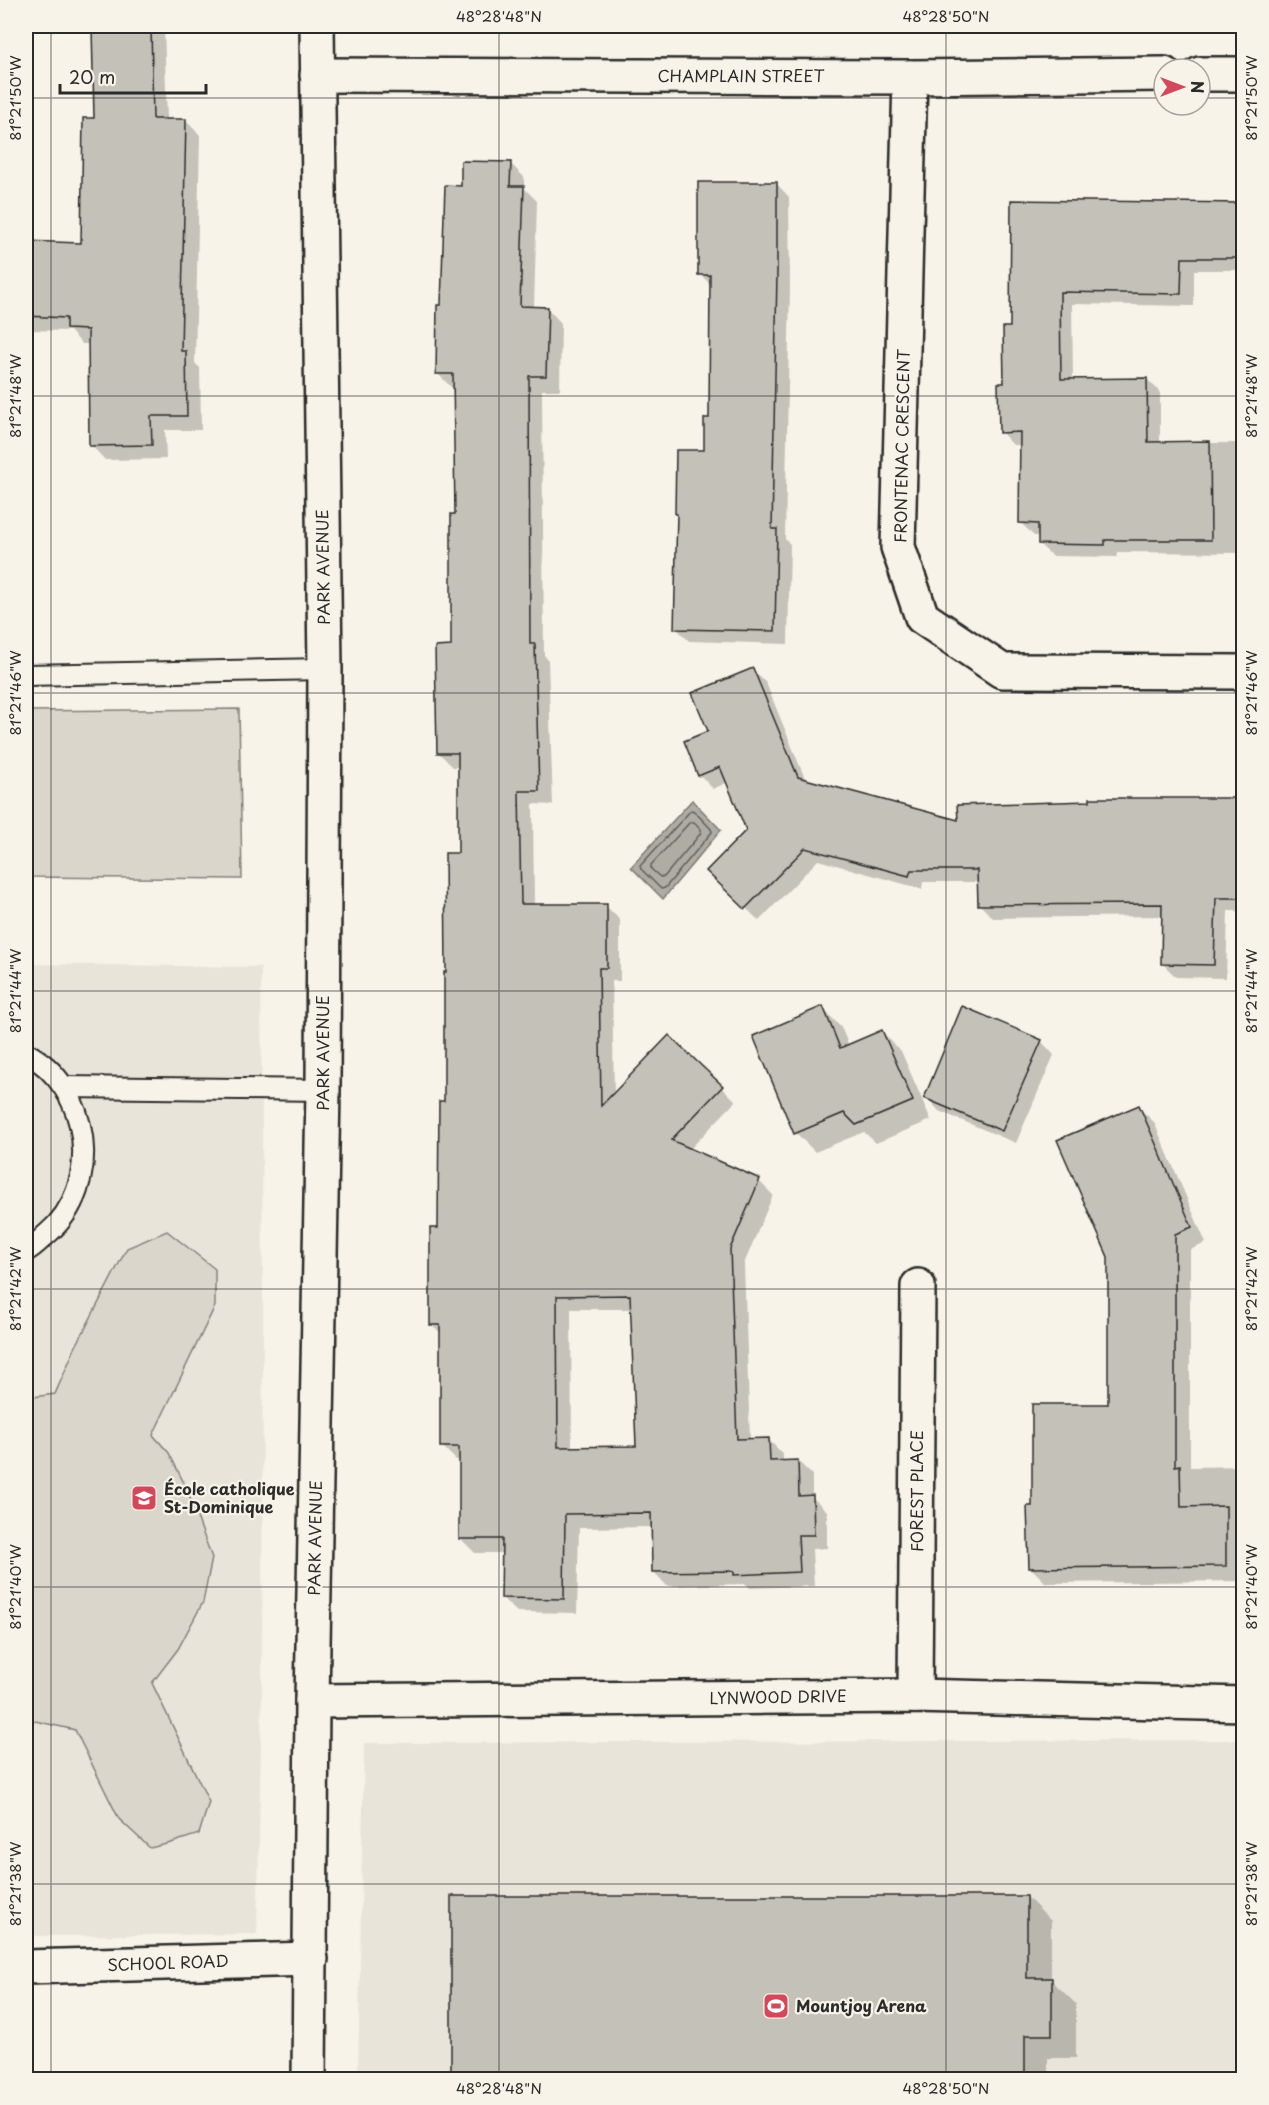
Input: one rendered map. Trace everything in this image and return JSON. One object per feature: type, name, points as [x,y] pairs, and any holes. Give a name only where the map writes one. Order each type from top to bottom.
[{"type":"street","name":"PARK AVENUE","points":[[309,2079],[312,1701],[323,1090],[325,669],[317,26]]},
{"type":"street","name":"CHAMPLAIN STREET","points":[[317,75],[910,77],[1152,74]]},
{"type":"street","points":[[1212,74],[1244,74]]},
{"type":"street","name":"FRONTENAC CRESCENT","points":[[910,77],[898,547],[922,617],[1002,671],[1244,672]]},
{"type":"street","name":"FOREST PLACE","points":[[915,1696],[918,1286]]},
{"type":"street","name":"LYNWOOD DRIVE","points":[[312,1701],[915,1696],[1244,1704]]},
{"type":"street","name":"SCHOOL ROAD","points":[[26,1967],[311,1959]]},
{"type":"lane","points":[[26,675],[325,669]]},
{"type":"lane","points":[[26,1053],[39,1060],[64,1087],[80,1120],[84,1157],[76,1194],[58,1225],[26,1251]]},
{"type":"lane","points":[[64,1087],[323,1090]]},
{"type":"shaded area","points":[[239,709],[242,879],[26,877],[26,711]]},
{"type":"shaded area","name":"École catholique St-Dominique","points":[[26,964],[261,967],[262,1695],[257,1934],[26,1936]]},
{"type":"shaded area","points":[[167,1231],[215,1269],[215,1306],[153,1435],[169,1453],[186,1487],[212,1558],[203,1602],[178,1649],[152,1683],[209,1802],[199,1834],[150,1848],[119,1819],[75,1730],[26,1719],[26,1398],[55,1394],[75,1348],[127,1248]]},
{"type":"shaded area","points":[[1243,1740],[1243,2079],[358,2080],[364,1743]]},
{"type":"water","points":[[692,800],[721,830],[663,899],[631,867]]},
{"type":"building","points":[[92,26],[151,26],[153,119],[186,119],[181,351],[186,351],[187,416],[151,416],[152,445],[89,446],[88,330],[66,329],[66,318],[26,316],[26,241],[81,243],[83,118],[94,118]]},
{"type":"building","points":[[461,161],[511,162],[510,186],[524,186],[520,306],[548,307],[546,376],[529,376],[530,644],[535,644],[539,791],[519,791],[521,904],[607,904],[607,968],[599,968],[601,1106],[669,1035],[723,1086],[671,1140],[760,1179],[730,1249],[737,1439],[769,1438],[770,1461],[798,1460],[799,1496],[813,1495],[814,1535],[798,1535],[800,1572],[734,1575],[734,1571],[652,1572],[651,1513],[565,1514],[564,1599],[501,1598],[502,1539],[459,1539],[459,1447],[440,1447],[440,1325],[430,1325],[430,1228],[438,1228],[439,1101],[444,1101],[445,853],[458,853],[458,753],[437,753],[435,647],[451,646],[451,514],[455,514],[453,374],[436,374],[437,305],[441,305],[445,185],[461,186]],"holes":[[[630,1295],[636,1446],[558,1447],[557,1296]]]},
{"type":"building","points":[[698,182],[777,182],[772,529],[777,529],[775,631],[674,629],[676,450],[704,450],[704,418],[709,418],[710,275],[698,275]]},
{"type":"building","points":[[1011,200],[1244,203],[1244,258],[1182,258],[1181,294],[1060,292],[1061,379],[1147,378],[1148,442],[1210,441],[1211,540],[1105,540],[1105,545],[1038,544],[1038,524],[1019,523],[1020,432],[999,433],[998,383],[1004,383],[1003,327],[1010,327]]},
{"type":"building","points":[[753,668],[798,777],[958,820],[957,805],[1090,801],[1090,798],[1244,798],[1244,898],[1216,898],[1214,965],[1161,964],[1162,904],[978,905],[977,870],[911,870],[909,876],[805,848],[745,909],[706,871],[746,830],[720,767],[698,776],[684,741],[708,731],[692,693]]},
{"type":"building","points":[[823,1006],[840,1048],[882,1030],[913,1101],[856,1125],[844,1113],[794,1134],[753,1036]]},
{"type":"building","points":[[962,1006],[1042,1040],[1002,1131],[924,1098]]},
{"type":"building","points":[[1139,1105],[1192,1227],[1175,1234],[1175,1466],[1180,1465],[1181,1507],[1226,1506],[1226,1566],[1029,1568],[1027,1506],[1032,1506],[1032,1404],[1108,1404],[1108,1257],[1057,1140]]},
{"type":"building","name":"Mountjoy Arena","points":[[451,1896],[1027,1896],[1027,1978],[1052,1978],[1052,2035],[1025,2035],[1025,2079],[451,2079]]},
{"type":"place","name":"École catholique St-Dominique","points":[[144,1498]]},
{"type":"place","name":"Mountjoy Arena","points":[[776,2006]]}]
